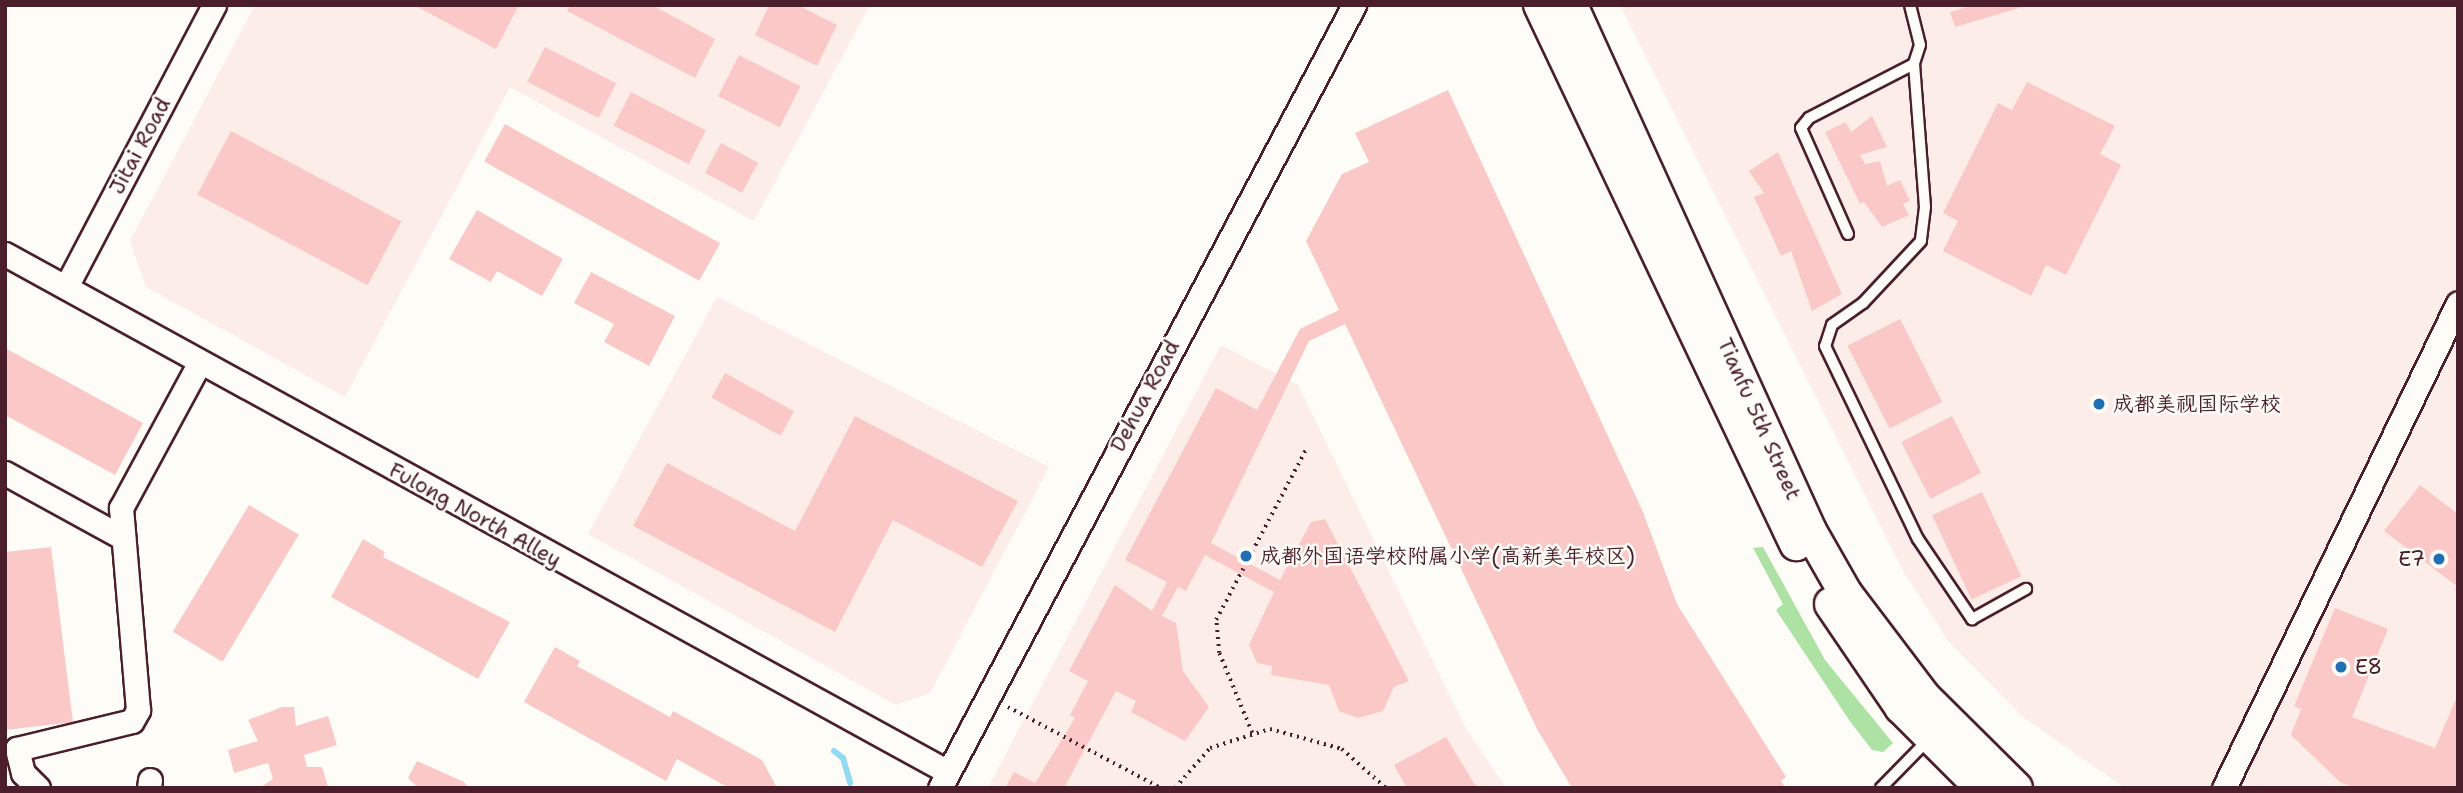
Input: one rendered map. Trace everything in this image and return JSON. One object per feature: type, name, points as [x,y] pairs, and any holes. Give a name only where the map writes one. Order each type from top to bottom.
[{"type":"street","name":"Jitai Road","points":[[66,287],[214,5]]},
{"type":"street","name":"Dehua Road","points":[[944,780],[1354,5]]},
{"type":"street","name":"Tianfu 5th Street","points":[[1540,5],[1774,505],[1867,663],[1929,738],[1982,788]]},
{"type":"street","name":"Tianfu 5th Street","points":[[1571,5],[1810,531],[1846,594],[1925,698],[2016,788]]},
{"type":"street","name":"Fulong North Alley","points":[[5,254],[944,780]]},
{"type":"street","points":[[2224,788],[2458,303]]},
{"type":"street","points":[[97,524],[121,508],[201,362]]},
{"type":"street","points":[[5,473],[123,538]]},
{"type":"street","points":[[38,788],[23,773],[17,749],[132,721],[138,710],[121,508]]},
{"type":"lane","points":[[1910,5],[1920,46],[1914,64],[1925,207],[1921,241],[1863,303],[1832,325],[1825,346],[1918,540],[1972,619],[2026,589]]},
{"type":"lane","points":[[1848,234],[1801,128],[1809,118],[1914,64]]},
{"type":"lane","points":[[1881,788],[1929,738]]},
{"type":"path","points":[[1252,733],[1219,653],[1216,620],[1306,449]]},
{"type":"path","points":[[987,696],[1161,788]]},
{"type":"path","points":[[1175,788],[1210,748],[1270,729],[1342,749],[1386,788]]},
{"type":"shaded area","points":[[255,5],[870,5],[754,221],[510,87],[345,397],[146,287],[130,241]]},
{"type":"shaded area","name":"成都美视国际学校","points":[[1620,5],[2458,5],[2458,788],[2125,788],[2024,718],[1949,642],[1903,571]]},
{"type":"shaded area","points":[[717,297],[1049,467],[930,693],[896,705],[588,534]]},
{"type":"shaded area","name":"成都外国语学校附属小学(高新美年校区)","points":[[1221,345],[1298,385],[1465,727],[1506,788],[988,788]]},
{"type":"green space","points":[[1763,547],[1825,660],[1893,743],[1883,752],[1872,750],[1849,720],[1776,610],[1783,604],[1753,548]]},
{"type":"building","points":[[414,5],[519,5],[496,49]]},
{"type":"building","points":[[570,5],[652,5],[715,39],[695,78],[567,11]]},
{"type":"building","points":[[769,5],[798,5],[837,25],[817,66],[755,35]]},
{"type":"building","points":[[1974,5],[2026,6],[1955,27],[1950,12]]},
{"type":"building","points":[[545,47],[616,83],[599,118],[527,82]]},
{"type":"building","points":[[739,55],[800,86],[780,127],[718,96]]},
{"type":"building","points":[[2027,82],[2115,126],[2100,154],[2121,165],[2066,275],[2046,265],[2031,296],[1943,251],[1958,221],[1943,213],[1998,103],[2012,110]]},
{"type":"building","points":[[1448,90],[1643,512],[1677,604],[1786,777],[1781,781],[1786,788],[1572,788],[1537,729],[1345,324],[1309,341],[1211,543],[1280,580],[1311,522],[1325,519],[1409,681],[1394,687],[1383,711],[1358,718],[1339,711],[1329,685],[1271,675],[1272,666],[1257,663],[1249,645],[1274,592],[1205,555],[1186,591],[1178,587],[1162,616],[1176,623],[1183,671],[1209,707],[1185,741],[1131,712],[1136,701],[1116,691],[1064,788],[1005,788],[1014,772],[1035,783],[1075,718],[1070,715],[1088,681],[1069,671],[1115,585],[1152,611],[1167,582],[1125,560],[1216,388],[1257,410],[1300,329],[1339,310],[1306,241],[1342,174],[1369,162],[1355,133]]},
{"type":"building","points":[[631,92],[706,130],[689,164],[614,126]]},
{"type":"building","points":[[1872,116],[1887,147],[1860,155],[1865,164],[1880,161],[1887,186],[1900,180],[1910,201],[1903,204],[1909,215],[1882,227],[1864,202],[1860,204],[1825,132],[1846,122],[1851,132]]},
{"type":"building","points":[[505,124],[720,243],[699,281],[484,162]]},
{"type":"building","points":[[231,131],[401,222],[368,285],[197,195]]},
{"type":"building","points":[[721,143],[758,163],[742,193],[705,173]]},
{"type":"building","points":[[1778,152],[1842,294],[1812,311],[1791,251],[1781,256],[1754,197],[1764,193],[1749,171]]},
{"type":"building","points":[[477,210],[563,259],[542,296],[497,271],[491,282],[449,259]]},
{"type":"building","points":[[591,272],[675,316],[649,366],[604,342],[614,324],[574,303]]},
{"type":"building","points":[[1900,319],[1942,402],[1890,429],[1847,346]]},
{"type":"building","points":[[5,348],[143,423],[115,475],[5,415]]},
{"type":"building","points":[[725,373],[794,411],[781,436],[711,397]]},
{"type":"building","points":[[855,416],[1018,501],[982,567],[893,520],[835,632],[633,526],[667,463],[795,531]]},
{"type":"building","points":[[1952,416],[1981,473],[1930,499],[1901,442]]},
{"type":"building","name":"E7","points":[[2420,485],[2458,514],[2458,587],[2384,531]]},
{"type":"building","points":[[1982,492],[2021,576],[1971,600],[1932,515]]},
{"type":"building","points":[[249,505],[299,535],[222,662],[173,632]]},
{"type":"building","points":[[363,539],[385,552],[383,557],[510,622],[478,679],[331,597]]},
{"type":"building","points":[[51,547],[73,722],[5,730],[5,552]]},
{"type":"building","name":"E8","points":[[2335,608],[2388,629],[2352,717],[2435,748],[2458,694],[2458,788],[2354,788],[2340,782],[2291,735],[2301,709],[2294,706]]},
{"type":"building","points":[[555,647],[580,661],[577,666],[670,717],[673,711],[762,760],[777,788],[729,788],[677,759],[666,781],[524,702]]},
{"type":"building","points":[[282,707],[294,707],[296,726],[328,716],[337,745],[304,755],[307,767],[322,767],[328,787],[259,788],[273,779],[268,763],[234,773],[228,750],[258,741],[248,720]]},
{"type":"building","points":[[1446,737],[1477,788],[1407,788],[1394,765]]},
{"type":"building","points":[[417,761],[464,782],[469,788],[418,788],[408,778]]},
{"type":"waterway","points":[[834,751],[843,758],[850,783]]},
{"type":"place","name":"成都美视国际学校","points":[[2099,404]]},
{"type":"place","name":"成都外国语学校附属小学(高新美年校区)","points":[[1246,556]]},
{"type":"place","name":"E7","points":[[2439,559]]},
{"type":"place","name":"E8","points":[[2341,667]]}]
